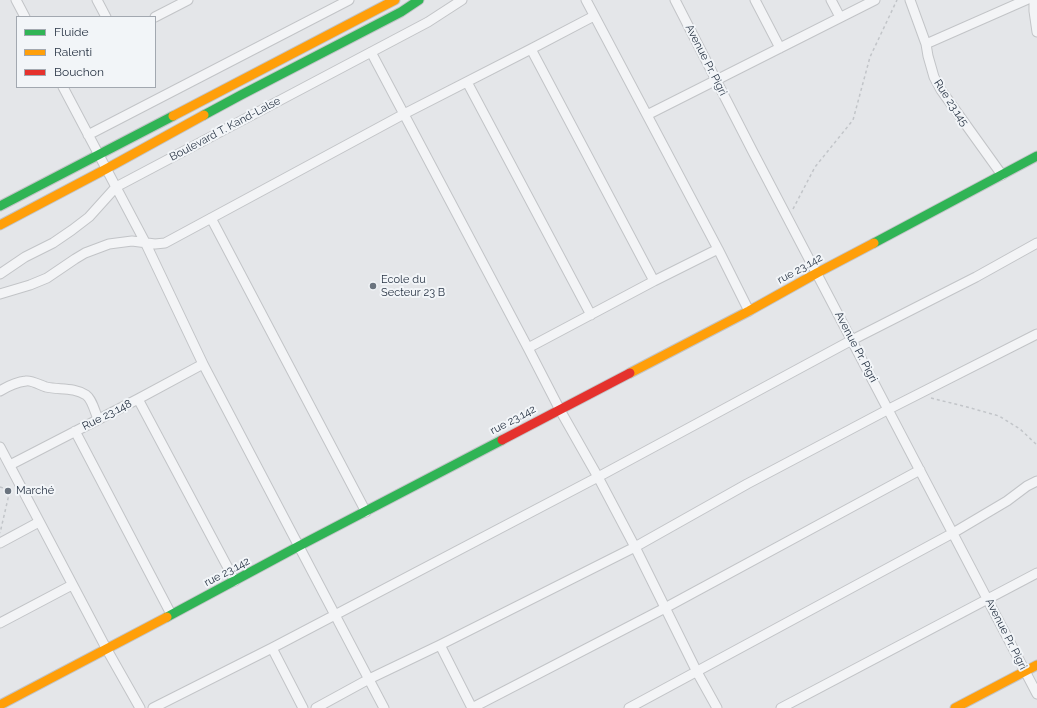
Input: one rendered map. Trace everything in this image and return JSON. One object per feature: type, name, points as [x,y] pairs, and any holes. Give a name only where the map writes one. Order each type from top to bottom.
[{"type":"street","points":[[16,0],[24,16]]},
{"type":"street","points":[[97,0],[105,16]]},
{"type":"street","points":[[156,16],[175,3],[188,0]]},
{"type":"street","points":[[0,206],[395,0]]},
{"type":"street","points":[[0,225],[106,170],[241,95],[401,12],[419,0]]},
{"type":"street","name":"Boulevard T. Kand-Lalse","points":[[0,274],[25,257],[53,243],[72,230],[89,217],[116,187],[428,22],[462,0]]},
{"type":"street","points":[[586,0],[718,248],[749,311]]},
{"type":"street","name":"Avenue Pr. Pigri","points":[[675,0],[1037,694]]},
{"type":"street","points":[[755,0],[780,48]]},
{"type":"street","points":[[831,0],[840,17]]},
{"type":"street","points":[[647,116],[875,0]]},
{"type":"street","name":"Rue 23.145","points":[[910,0],[926,44],[934,77],[941,90],[1002,175]]},
{"type":"street","points":[[926,44],[1026,0]]},
{"type":"street","points":[[1034,0],[1037,32]]},
{"type":"street","points":[[88,135],[346,1]]},
{"type":"street","points":[[0,294],[47,278],[85,253],[109,244],[132,241],[155,244],[165,243],[404,114],[594,16]]},
{"type":"street","points":[[531,49],[654,281]]},
{"type":"street","points":[[371,52],[560,410],[635,546],[716,708]]},
{"type":"street","points":[[467,82],[591,315]]},
{"type":"street","points":[[64,88],[145,242],[203,364],[384,708]]},
{"type":"street","name":"rue 23.142","points":[[0,705],[299,546],[749,311],[817,273],[1037,156]]},
{"type":"street","points":[[211,218],[366,512]]},
{"type":"street","points":[[153,708],[272,648],[334,614],[598,477],[852,340],[976,277],[1037,243]]},
{"type":"street","points":[[528,348],[718,248]]},
{"type":"street","points":[[316,708],[369,679],[440,645],[635,546],[888,409],[1037,334]]},
{"type":"street","name":"Rue 23.148","points":[[10,465],[203,364]]},
{"type":"street","points":[[0,391],[10,385],[26,381],[31,381],[48,388],[74,390],[86,395],[90,400],[98,419]]},
{"type":"street","points":[[138,399],[235,581]]},
{"type":"street","points":[[75,431],[172,614]]},
{"type":"street","points":[[0,447],[72,585],[140,708]]},
{"type":"street","points":[[440,645],[472,708],[665,608],[920,470]]},
{"type":"street","points":[[629,708],[953,533],[1007,501],[1027,486],[1037,481]]},
{"type":"street","points":[[0,543],[39,522]]},
{"type":"street","points":[[781,708],[1037,573]]},
{"type":"street","points":[[0,623],[72,585]]},
{"type":"street","points":[[272,648],[303,708]]},
{"type":"street","points":[[955,708],[1037,664]]},
{"type":"path","points":[[788,218],[815,167],[853,120],[870,57],[897,0]]},
{"type":"path","points":[[918,395],[967,406],[999,416],[1020,429],[1037,445]]},
{"type":"path","points":[[0,487],[10,490],[0,533]]},
{"type":"traffic: fast","points":[[204,115],[401,12],[419,0]]},
{"type":"traffic: fast","points":[[0,206],[173,116]]},
{"type":"traffic: fast","points":[[874,243],[1037,156]]},
{"type":"traffic: fast","points":[[167,617],[502,440]]},
{"type":"traffic: slow","points":[[173,116],[395,0]]},
{"type":"traffic: slow","points":[[0,225],[204,115]]},
{"type":"traffic: slow","points":[[630,373],[749,311],[874,243]]},
{"type":"traffic: slow","points":[[0,705],[167,617]]},
{"type":"traffic: slow","points":[[955,708],[1037,665]]},
{"type":"traffic: jam","points":[[502,440],[630,373]]},
{"type":"place","name":"Ecole du Secteur 23 B","points":[[373,286]]},
{"type":"place","name":"Marché","points":[[8,491]]}]
